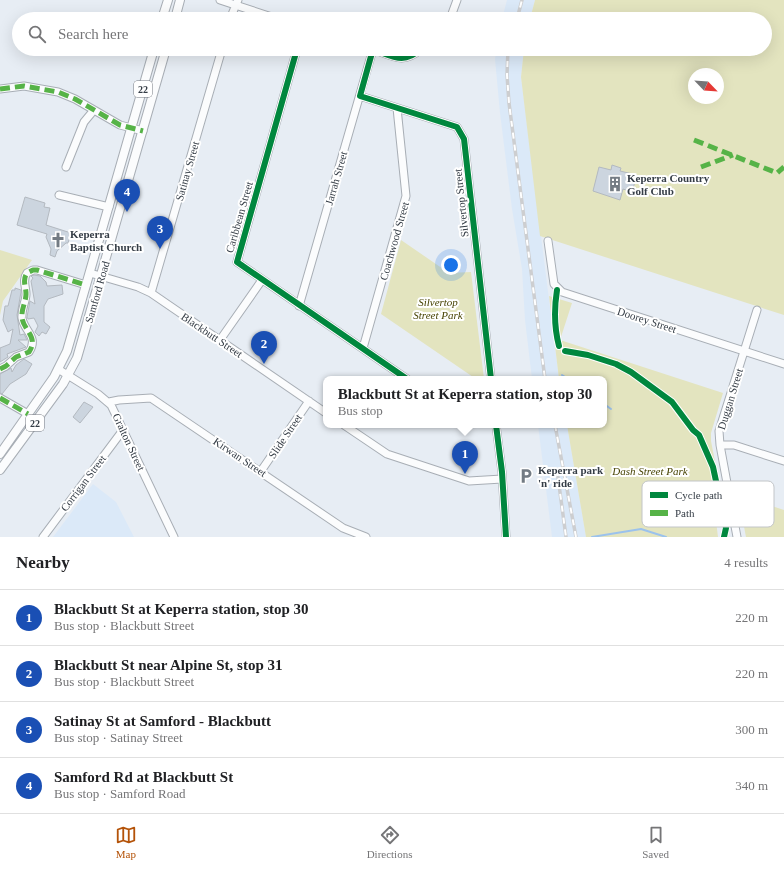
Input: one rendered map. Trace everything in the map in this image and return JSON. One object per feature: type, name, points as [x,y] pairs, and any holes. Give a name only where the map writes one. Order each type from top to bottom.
[{"type":"main road","points":[[164,12],[168,0]]},
{"type":"main road","points":[[177,12],[180,0]]},
{"type":"main road","name":"Samford Road","points":[[0,454],[58,369],[70,342],[152,56]]},
{"type":"main road","name":"Samford Road","points":[[0,470],[69,374],[80,348],[164,56]]},
{"type":"street","points":[[220,0],[237,2],[261,12]]},
{"type":"street","points":[[453,12],[457,0]]},
{"type":"street","points":[[233,12],[237,2]]},
{"type":"street","name":"Satinay Street","points":[[151,293],[220,56]]},
{"type":"street","name":"Caribbean Street","points":[[296,56],[237,262],[403,376]]},
{"type":"street","name":"Jarrah Street","points":[[299,306],[371,56]]},
{"type":"street","points":[[395,56],[404,59],[413,56]]},
{"type":"street","points":[[0,89],[24,86],[42,88],[70,96],[110,120],[143,131]]},
{"type":"street","name":"Silvertop Street","points":[[360,96],[457,127],[464,139],[491,376]]},
{"type":"street","name":"Coachwood Street","points":[[363,348],[406,196],[397,108]]},
{"type":"street","points":[[66,167],[84,122],[94,110]]},
{"type":"street","points":[[59,195],[109,207]]},
{"type":"street","name":"Doorey Street","points":[[548,241],[554,284],[562,292],[784,364]]},
{"type":"street","points":[[0,369],[9,364],[16,357],[29,352],[32,345],[32,337],[24,323],[22,314],[26,295],[24,280],[27,273],[37,270],[86,285]]},
{"type":"street","name":"Blackbutt Street","points":[[90,273],[151,293],[323,411]]},
{"type":"street","points":[[220,340],[262,280]]},
{"type":"street","name":"Duggan Street","points":[[727,481],[719,431],[757,310]]},
{"type":"street","name":"Gralton Street","points":[[58,369],[69,374],[109,402],[174,537]]},
{"type":"street","points":[[0,398],[28,414]]},
{"type":"street","name":"Kirwan Street","points":[[109,402],[151,398],[343,528],[366,537]]},
{"type":"street","name":"Slide Street","points":[[261,472],[309,401]]},
{"type":"street","points":[[348,428],[387,454],[469,480],[502,479]]},
{"type":"street","points":[[496,428],[506,537]]},
{"type":"street","name":"Corrigan Street","points":[[43,537],[123,430]]},
{"type":"street","points":[[720,445],[734,445],[784,461]]},
{"type":"street","name":"Duggan Street","points":[[735,527],[737,537]]},
{"type":"shaded area","points":[[507,0],[535,0],[532,12],[504,12]]},
{"type":"shaded area","points":[[496,56],[523,56],[521,77],[559,376],[532,376],[525,320],[522,269],[512,209]]},
{"type":"shaded area","points":[[538,428],[568,428],[586,537],[552,537]]},
{"type":"shaded area","points":[[93,484],[116,502],[134,537],[53,537]]},
{"type":"green space","points":[[535,0],[784,0],[784,315],[540,236],[521,77],[523,56],[772,56],[772,12],[532,12]]},
{"type":"green space","name":"Silvertop Street Park","points":[[401,240],[449,273],[471,272],[484,376],[472,376],[381,314]]},
{"type":"green space","points":[[0,250],[32,260],[3,301],[0,315]]},
{"type":"green space","name":"Dash Street Park","points":[[549,296],[572,303],[560,340],[723,393],[711,433],[711,441],[719,481],[642,481],[642,527],[717,527],[718,537],[586,537],[568,428],[607,428],[607,376],[559,376]]},
{"type":"green space","points":[[774,507],[784,510],[784,537],[746,537],[744,527],[774,527]]},
{"type":"building","name":"Keperra Country Golf Club","points":[[612,165],[621,168],[620,171],[637,175],[632,192],[623,189],[620,200],[593,191],[599,167],[611,170]]},
{"type":"building","points":[[25,197],[45,203],[44,207],[50,208],[46,225],[71,233],[68,243],[57,251],[55,257],[50,255],[51,249],[46,237],[47,234],[17,225]]},
{"type":"building","points":[[31,276],[40,276],[46,282],[47,286],[62,285],[63,294],[48,299],[44,306],[44,322],[50,327],[46,334],[42,332],[39,336],[35,332],[38,326],[34,318],[28,319],[27,317],[30,301],[35,304],[31,281],[33,278]]},
{"type":"building","points":[[15,288],[21,290],[17,315],[20,335],[24,334],[27,340],[18,340],[26,347],[7,354],[8,357],[0,362],[0,348],[10,344],[13,329],[8,332],[3,320],[5,306],[8,306],[12,290],[15,290]]},
{"type":"building","points":[[24,359],[32,364],[26,374],[10,384],[2,394],[0,393],[0,374],[11,368],[12,372],[16,365]]},
{"type":"building","points":[[84,402],[93,407],[80,423],[73,417]]},
{"type":"waterway","points":[[607,406],[611,409]]},
{"type":"waterway","points":[[592,537],[641,529],[666,537]]},
{"type":"railway","points":[[519,12],[522,0]]},
{"type":"railway","points":[[508,56],[507,75],[509,103],[545,376]]},
{"type":"railway","points":[[556,428],[576,537]]},
{"type":"railway","points":[[557,470],[566,537]]},
{"type":"marked path","points":[[0,89],[24,86],[58,92],[75,99],[120,125],[143,131]]},
{"type":"marked path","points":[[694,140],[777,173],[784,167]]},
{"type":"marked path","points":[[701,167],[733,155]]},
{"type":"marked path","points":[[0,369],[16,357],[29,352],[32,347],[32,338],[23,323],[22,318],[26,294],[25,278],[27,273],[37,270],[86,285]]},
{"type":"marked path","points":[[0,398],[28,414]]},
{"type":"cycle path","points":[[295,56],[237,262],[403,376]]},
{"type":"cycle path","points":[[371,56],[360,96],[457,127],[464,139],[491,376]]},
{"type":"cycle path","points":[[392,56],[398,58],[411,56]]},
{"type":"cycle path","points":[[557,290],[555,318],[559,346]]},
{"type":"cycle path","points":[[565,351],[588,355],[616,364],[631,372],[672,402],[693,430],[699,435],[713,467],[716,481]]},
{"type":"cycle path","points":[[496,428],[502,472],[506,537]]},
{"type":"cycle path","points":[[724,537],[726,527]]},
{"type":"place","name":"Keperra Country Golf Club","points":[[615,184]]},
{"type":"place","name":"Samford Rd at Blackbutt St","points":[[127,212]]},
{"type":"place","name":"Keperra Baptist Church","points":[[58,240]]},
{"type":"place","name":"Satinay St at Samford - Blackbutt","points":[[160,249]]},
{"type":"place","name":"Blackbutt St near Alpine St, stop 31","points":[[264,364]]},
{"type":"place","name":"Blackbutt St at Keperra station, stop 30","points":[[465,474]]},
{"type":"place","name":"Keperra park 'n' ride","points":[[526,476]]}]
